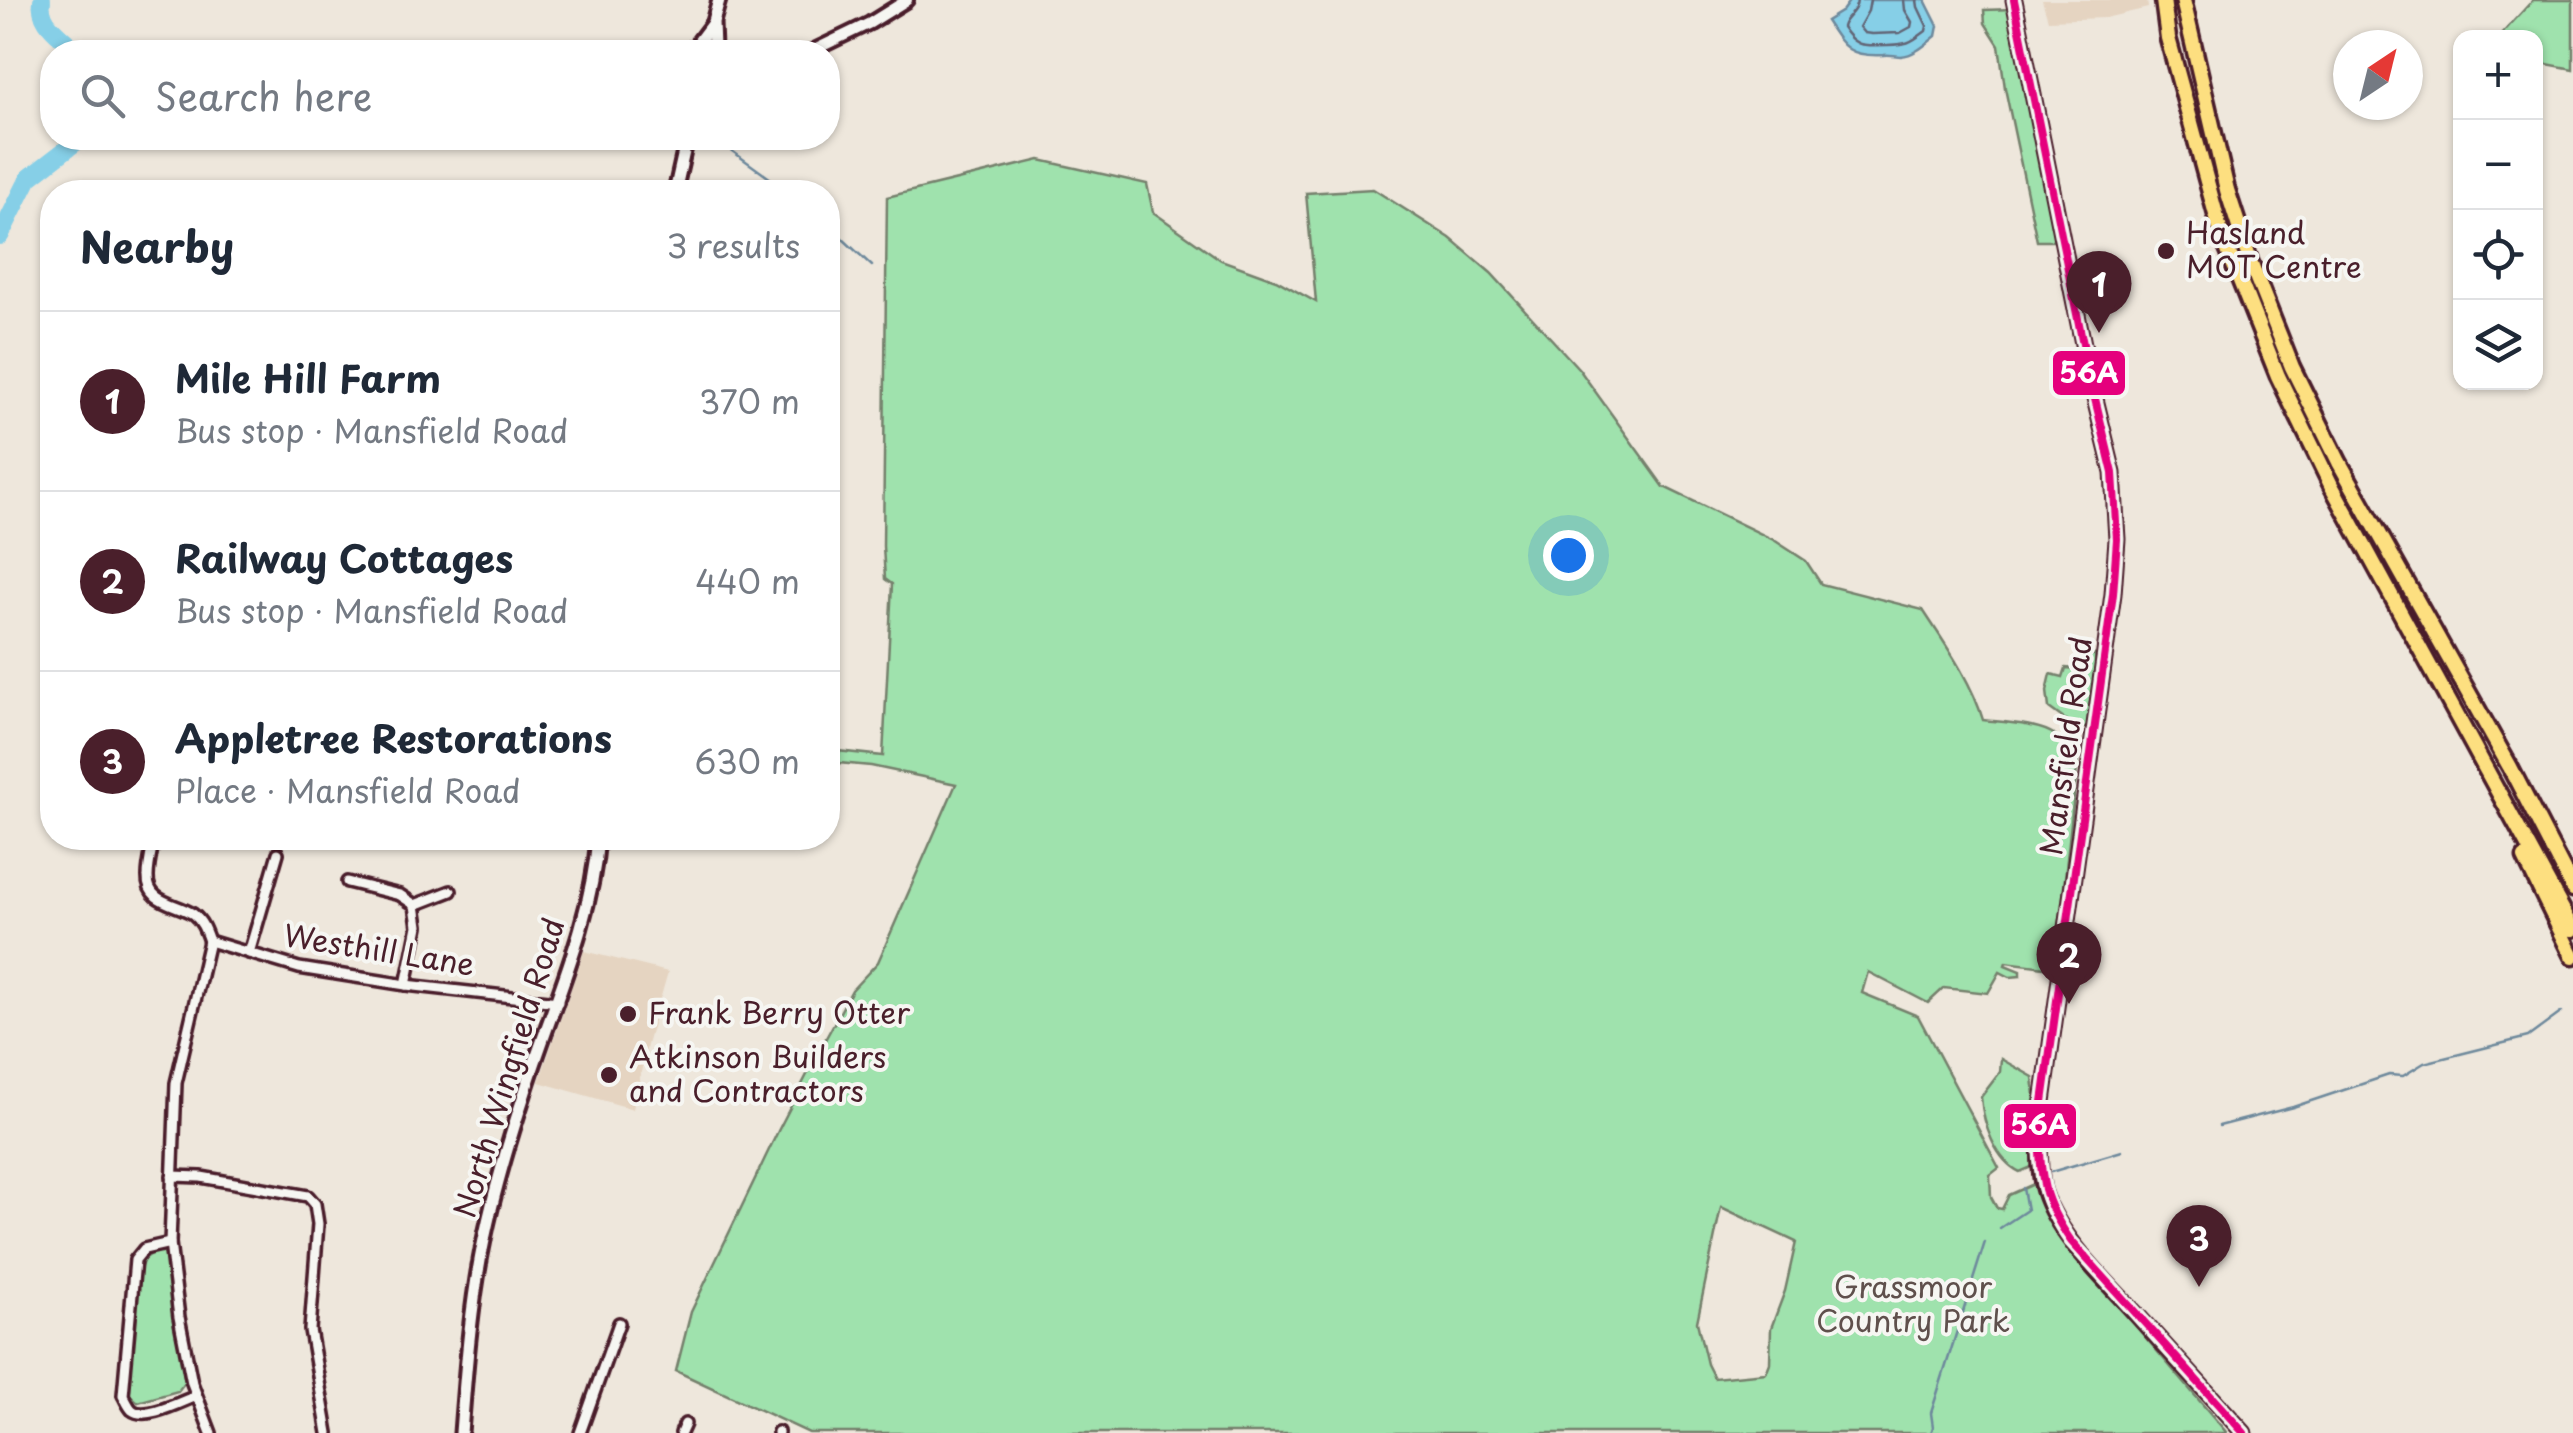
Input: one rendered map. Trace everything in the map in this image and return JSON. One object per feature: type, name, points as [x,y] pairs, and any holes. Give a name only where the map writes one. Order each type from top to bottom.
[{"type":"highway","points":[[2163,0],[2168,38],[2220,233],[2278,376],[2331,485],[2573,928]]},
{"type":"highway","points":[[2183,0],[2227,190],[2292,368],[2338,462],[2510,768],[2573,890]]},
{"type":"highway","points":[[2516,826],[2527,864],[2573,956]]},
{"type":"main road","points":[[715,40],[719,0]]},
{"type":"main road","name":"Mansfield Road","points":[[2014,0],[2089,374],[2113,473],[2116,539],[2113,594],[2038,1131],[2040,1173],[2048,1202],[2068,1235],[2244,1433]]},
{"type":"main road","points":[[700,40],[714,22]]},
{"type":"main road","points":[[677,180],[684,150]]},
{"type":"main road","name":"North Wingfield Road","points":[[461,1433],[466,1365],[484,1239],[525,1091],[558,1002],[597,850]]},
{"type":"street","points":[[835,40],[906,0]]},
{"type":"street","name":"Westhill Lane","points":[[152,850],[148,880],[152,893],[166,904],[192,914],[204,926],[209,941],[299,968],[558,1002]]},
{"type":"street","points":[[250,953],[278,852]]},
{"type":"street","points":[[348,882],[400,895],[414,905],[418,926],[406,985]]},
{"type":"street","points":[[414,905],[451,891]]},
{"type":"street","points":[[209,941],[176,1083],[170,1243],[179,1317],[196,1396],[211,1433]]},
{"type":"street","points":[[172,1176],[201,1176],[308,1196],[315,1204],[318,1224],[310,1330],[328,1433]]},
{"type":"street","points":[[170,1243],[144,1248],[135,1260],[123,1396],[132,1410],[142,1414],[196,1396]]},
{"type":"street","points":[[580,1433],[620,1322]]},
{"type":"shaded area","points":[[2042,0],[2147,0],[2148,8],[2105,18],[2048,20]]},
{"type":"shaded area","points":[[584,951],[668,972],[633,1109],[539,1082]]},
{"type":"green space","points":[[2533,0],[2573,0],[2573,69],[2543,63],[2543,30],[2505,30]]},
{"type":"green space","points":[[2013,9],[2056,241],[2037,241],[1999,45],[1985,23],[1984,10]]},
{"type":"green space","name":"Grassmoor Country Park","points":[[1040,160],[1147,184],[1153,212],[1221,260],[1276,280],[1316,302],[1306,193],[1373,189],[1450,238],[1491,273],[1579,369],[1664,487],[1774,540],[1806,561],[1821,584],[1923,610],[1965,677],[1983,720],[2050,732],[2068,753],[2078,758],[2053,968],[2006,962],[2005,965],[2020,971],[2020,976],[2000,972],[1988,993],[1944,988],[1928,1003],[1868,972],[1862,993],[1918,1016],[1999,1168],[1990,1175],[1991,1197],[1997,1208],[2002,1209],[2009,1195],[2036,1183],[2052,1224],[2226,1432],[809,1433],[676,1371],[691,1312],[826,1038],[852,990],[878,962],[956,784],[840,763],[840,751],[883,756],[892,584],[885,579],[887,197]],"holes":[[[1721,1207],[1796,1242],[1785,1291],[1771,1328],[1766,1373],[1714,1378],[1697,1322]]]},
{"type":"green space","points":[[2083,654],[2095,655],[2096,677],[2088,729],[2068,722],[2049,708],[2047,691],[2051,674],[2063,677],[2066,668],[2077,669]]},
{"type":"green space","points":[[2001,1059],[2033,1077],[2031,1123],[2024,1128],[2022,1141],[2032,1150],[2034,1166],[2020,1172],[1997,1150],[1982,1107],[1981,1097],[2000,1072]]},
{"type":"green space","points":[[157,1250],[168,1261],[185,1382],[178,1391],[138,1402],[129,1394],[128,1385],[140,1269],[144,1259]]},
{"type":"water","points":[[1850,0],[1925,0],[1938,26],[1936,36],[1906,55],[1855,53],[1843,45],[1826,21],[1842,11]]},
{"type":"waterway","points":[[42,0],[44,16],[64,40]]},
{"type":"waterway","points":[[0,236],[29,178],[65,150]]},
{"type":"waterway","points":[[731,150],[772,180]]},
{"type":"waterway","points":[[840,236],[872,266]]},
{"type":"waterway","points":[[2219,1126],[2293,1107],[2389,1075],[2403,1076],[2424,1063],[2528,1037],[2562,1012]]},
{"type":"waterway","points":[[2051,1172],[2122,1151]]},
{"type":"waterway","points":[[2000,1228],[2027,1210],[2023,1188]]},
{"type":"waterway","points":[[1973,1280],[1985,1242]]},
{"type":"waterway","points":[[1931,1433],[1931,1413],[1970,1290]]},
{"type":"transit line","name":"56A","points":[[2014,0],[2089,374],[2113,473],[2117,539],[2113,594],[2039,1131],[2042,1176],[2054,1213],[2071,1241],[2244,1433]]},
{"type":"place","name":"Hasland MOT Centre","points":[[2166,251]]},
{"type":"place","name":"Mile Hill Farm","points":[[2099,333]]},
{"type":"place","name":"Railway Cottages","points":[[2069,1004]]},
{"type":"place","name":"Frank Berry Otter","points":[[628,1014]]},
{"type":"place","name":"Atkinson Builders and Contractors","points":[[609,1075]]},
{"type":"place","name":"Appletree Restorations","points":[[2199,1287]]}]
